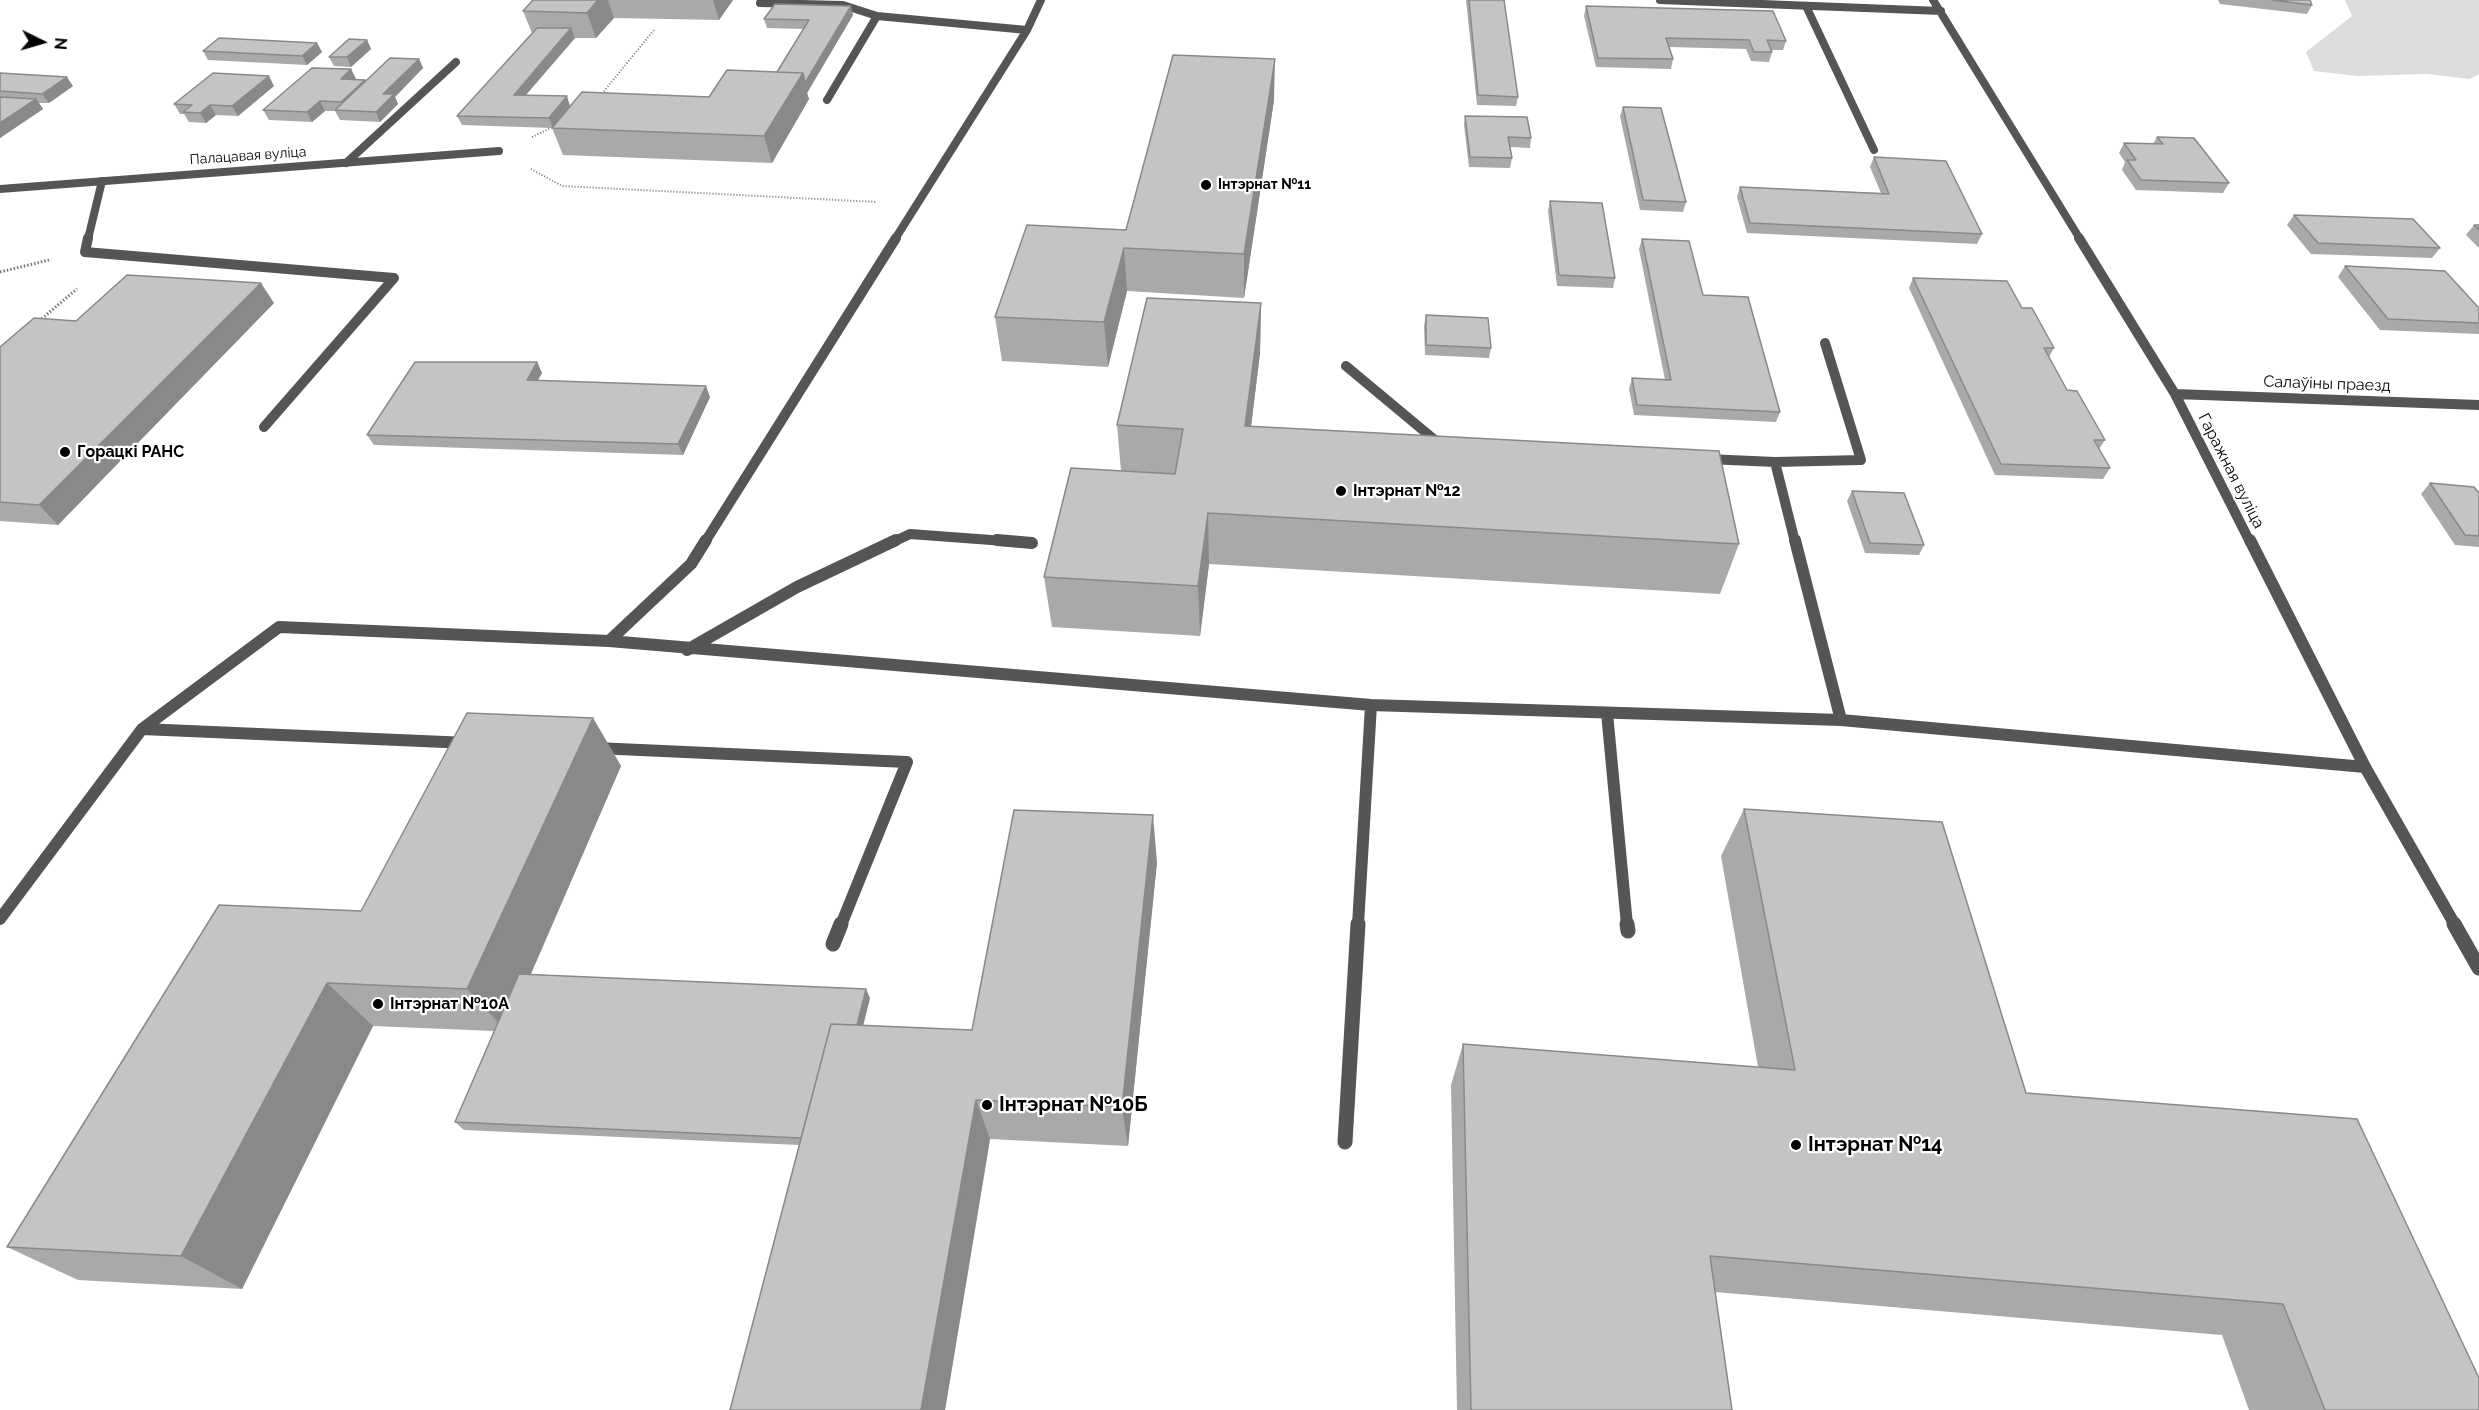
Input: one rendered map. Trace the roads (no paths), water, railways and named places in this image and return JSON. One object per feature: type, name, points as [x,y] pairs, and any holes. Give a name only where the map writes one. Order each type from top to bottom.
[{"type":"street","points":[[609,641],[691,564],[1027,30],[1041,0]]},
{"type":"street","points":[[1660,0],[1941,11]]},
{"type":"street","name":"Гаражная вуліца","points":[[1933,0],[2175,394],[2365,767],[2479,968]]},
{"type":"street","points":[[759,3],[843,5],[877,16],[1027,30]]},
{"type":"street","points":[[1806,6],[1874,150]]},
{"type":"street","points":[[827,100],[877,16]]},
{"type":"street","points":[[346,163],[456,62]]},
{"type":"street","name":"Палацавая вуліца","points":[[0,189],[498,151]]},
{"type":"street","points":[[102,181],[85,252],[394,278],[264,427]]},
{"type":"street","points":[[1693,459],[1776,462],[1861,460],[1825,343]]},
{"type":"street","points":[[1346,366],[1445,449],[1457,450]]},
{"type":"street","name":"Салаўіны праезд","points":[[2175,394],[2479,405]]},
{"type":"street","points":[[1776,462],[1841,720]]},
{"type":"street","points":[[687,650],[797,587],[910,534],[1032,543]]},
{"type":"street","points":[[0,919],[142,729],[279,627],[609,641],[687,650],[1371,705],[1841,720],[2365,767]]},
{"type":"street","points":[[1345,1142],[1371,705]]},
{"type":"street","points":[[1607,712],[1628,931]]},
{"type":"street","points":[[142,729],[477,743]]},
{"type":"street","points":[[584,748],[907,762],[833,944]]},
{"type":"place","name":"Інтэрнат №11","points":[[1206,185]]},
{"type":"place","name":"Горацкі РАНС","points":[[65,452]]},
{"type":"place","name":"Інтэрнат №12","points":[[1341,491]]},
{"type":"place","name":"Інтэрнат №10А","points":[[378,1004]]},
{"type":"place","name":"Інтэрнат №10Б","points":[[987,1105]]},
{"type":"place","name":"Інтэрнат №14","points":[[1796,1145]]}]
